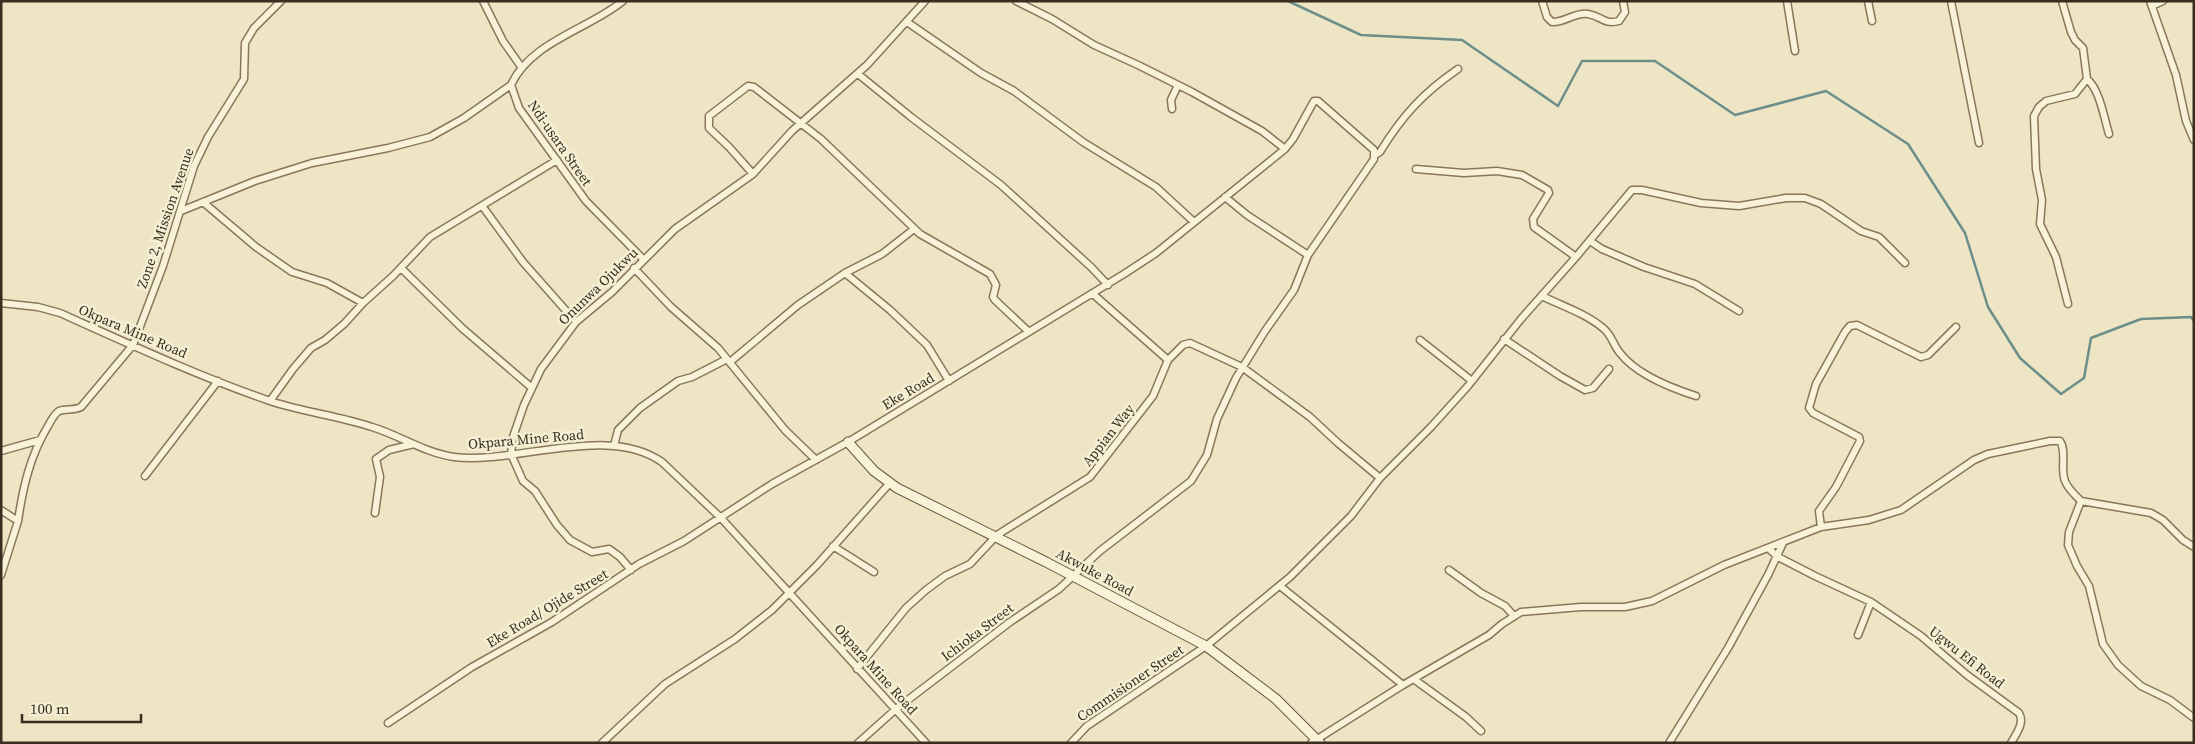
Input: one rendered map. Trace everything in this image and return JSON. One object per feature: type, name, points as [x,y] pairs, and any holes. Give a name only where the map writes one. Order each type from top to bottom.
[{"type":"main road","name":"Akwuke Road","points":[[848,442],[874,471],[889,484],[1074,576],[1206,646],[1276,699],[1316,742]]},
{"type":"street","name":"Zone 2, Mission Avenue","points":[[1,575],[18,521],[27,472],[40,440],[54,416],[59,412],[76,410],[81,407],[133,345],[144,319],[200,152],[244,79],[245,43],[254,28],[280,1]]},
{"type":"street","points":[[483,1],[503,41],[522,68]]},
{"type":"street","points":[[181,211],[255,181],[312,163],[388,148],[430,137],[464,118],[511,85],[522,68],[564,36],[623,1]]},
{"type":"street","name":"Onunwa Ojukwu","points":[[510,454],[513,437],[532,388],[550,355],[576,322],[612,292],[634,268],[684,221],[753,174],[800,124],[858,74],[925,1]]},
{"type":"street","points":[[1016,1],[1052,19],[1094,45],[1178,85],[1262,131],[1285,149]]},
{"type":"street","points":[[1542,1],[1547,17],[1552,22],[1588,14],[1608,24],[1619,21],[1625,12],[1623,1]]},
{"type":"street","points":[[1787,1],[1795,51]]},
{"type":"street","points":[[1868,1],[1872,21]]},
{"type":"street","points":[[1952,1],[1979,143]]},
{"type":"street","points":[[2062,1],[2071,32],[2075,40],[2083,48],[2087,79],[2092,83],[2097,94],[2108,134]]},
{"type":"street","points":[[2163,1],[2151,4],[2176,75],[2186,121],[2194,140]]},
{"type":"street","points":[[907,22],[981,73],[1014,91],[1076,137],[1156,187],[1194,222]]},
{"type":"street","name":"Ichioka Street","points":[[858,743],[896,709],[1074,576],[1100,551],[1191,481],[1207,456],[1220,410],[1242,367],[1294,290],[1308,255],[1369,169],[1375,155],[1380,152],[1397,124],[1430,88],[1458,68]]},
{"type":"street","points":[[858,74],[1001,185],[1091,267],[1108,285]]},
{"type":"street","points":[[2068,304],[2056,257],[2040,224],[2042,200],[2036,169],[2034,116],[2039,106],[2046,101],[2074,94],[2087,79]]},
{"type":"street","name":"Ndi-usara Street","points":[[511,85],[519,108],[586,201],[644,260]]},
{"type":"street","points":[[1172,109],[1171,100],[1178,85]]},
{"type":"street","points":[[753,174],[709,128],[708,121],[709,116],[748,86],[754,87],[831,148],[914,229],[927,239],[993,276],[996,285],[993,297],[1029,332]]},
{"type":"street","name":"Eke Road","points":[[721,518],[772,484],[848,442],[1108,285],[1156,253],[1285,149],[1293,139],[1314,101],[1318,100],[1369,146],[1375,155]]},
{"type":"street","points":[[270,401],[305,354],[332,335],[430,237],[557,160]]},
{"type":"street","points":[[1416,169],[1464,173],[1497,171],[1522,175],[1535,181],[1548,190],[1548,193],[1533,219],[1534,227],[1576,257]]},
{"type":"street","name":"Commisioner Street","points":[[1070,743],[1087,726],[1206,646],[1280,586],[1351,516],[1380,478],[1431,427],[1472,381],[1504,339],[1632,190],[1642,190],[1701,203],[1740,206],[1786,198],[1805,198],[1828,208],[1861,231],[1879,237],[1905,263]]},
{"type":"street","points":[[1225,197],[1247,215],[1308,255]]},
{"type":"street","points":[[203,202],[256,247],[292,272],[327,283],[363,302]]},
{"type":"street","points":[[482,207],[523,262],[576,322]]},
{"type":"street","points":[[614,446],[618,430],[640,408],[678,381],[692,377],[729,360],[798,305],[845,273],[882,254],[914,229]]},
{"type":"street","points":[[1590,241],[1602,249],[1644,267],[1695,284],[1739,311]]},
{"type":"street","points":[[401,268],[462,328],[532,388]]},
{"type":"street","points":[[634,268],[671,307],[729,360],[782,426],[816,460]]},
{"type":"street","points":[[845,273],[890,310],[927,345],[949,381]]},
{"type":"street","points":[[1093,294],[1168,360],[1183,345],[1190,343],[1242,367],[1310,417],[1380,478]]},
{"type":"street","points":[[1542,296],[1597,323],[1611,337],[1620,354],[1645,374],[1663,384],[1696,396]]},
{"type":"street","name":"Okpara Mine Road","points":[[1,303],[31,306],[53,311],[270,401],[371,426],[414,444],[457,457],[510,454],[551,448],[614,446],[638,450],[657,458],[721,518],[790,591],[857,669],[926,743]]},
{"type":"street","points":[[1821,528],[1819,511],[1836,487],[1860,441],[1859,437],[1813,413],[1809,408],[1816,384],[1845,332],[1850,326],[1857,325],[1921,357],[1928,355],[1956,327]]},
{"type":"street","points":[[1504,339],[1584,390],[1593,388],[1609,369]]},
{"type":"street","points":[[1420,340],[1472,381]]},
{"type":"street","name":"Appian Way","points":[[857,669],[912,602],[936,582],[970,564],[994,537],[1092,476],[1153,396],[1168,360]]},
{"type":"street","points":[[145,476],[218,381]]},
{"type":"street","points":[[1,451],[40,440]]},
{"type":"street","points":[[1316,742],[1403,685],[1415,680],[1489,635],[1521,612],[1640,605],[1660,598],[1724,565],[1821,528],[1884,517],[1904,508],[1980,458],[1992,453],[2054,440],[2060,441],[2062,444],[2062,464],[2065,482],[2081,501],[2151,513],[2164,520],[2177,535],[2194,547]]},
{"type":"street","points":[[375,513],[380,477],[376,459],[389,450],[414,444]]},
{"type":"street","points":[[510,454],[523,481],[534,491],[557,525],[570,540],[592,552],[609,549],[620,556],[631,570]]},
{"type":"street","points":[[602,743],[665,684],[735,639],[772,610],[817,565],[889,484]]},
{"type":"street","points":[[2081,501],[2069,532],[2068,545],[2089,586],[2103,644],[2109,656],[2141,686],[2170,700],[2194,718]]},
{"type":"street","points":[[1,510],[18,521]]},
{"type":"street","name":"Eke Road/ Ojide Street","points":[[388,723],[472,667],[552,622],[648,559],[684,541],[721,518]]},
{"type":"street","points":[[1669,743],[1728,648],[1784,543]]},
{"type":"street","points":[[833,546],[874,572]]},
{"type":"street","name":"Ugwu Efi Road","points":[[1769,549],[1778,557],[1826,582],[1871,602],[1917,633],[1967,675],[2019,713],[2022,719],[2021,724],[2011,743]]},
{"type":"street","points":[[1449,570],[1481,593],[1505,606],[1514,616]]},
{"type":"street","points":[[1280,586],[1403,685]]},
{"type":"street","points":[[1858,635],[1871,602]]},
{"type":"street","points":[[1415,680],[1466,717],[1481,731]]},
{"type":"waterway","points":[[1288,1],[1361,35],[1462,40],[1558,106],[1582,61],[1655,61],[1735,115],[1826,91],[1908,144],[1965,233],[1988,307],[2020,358],[2061,394],[2084,378],[2091,338],[2141,319],[2191,317],[2194,321]]}]
